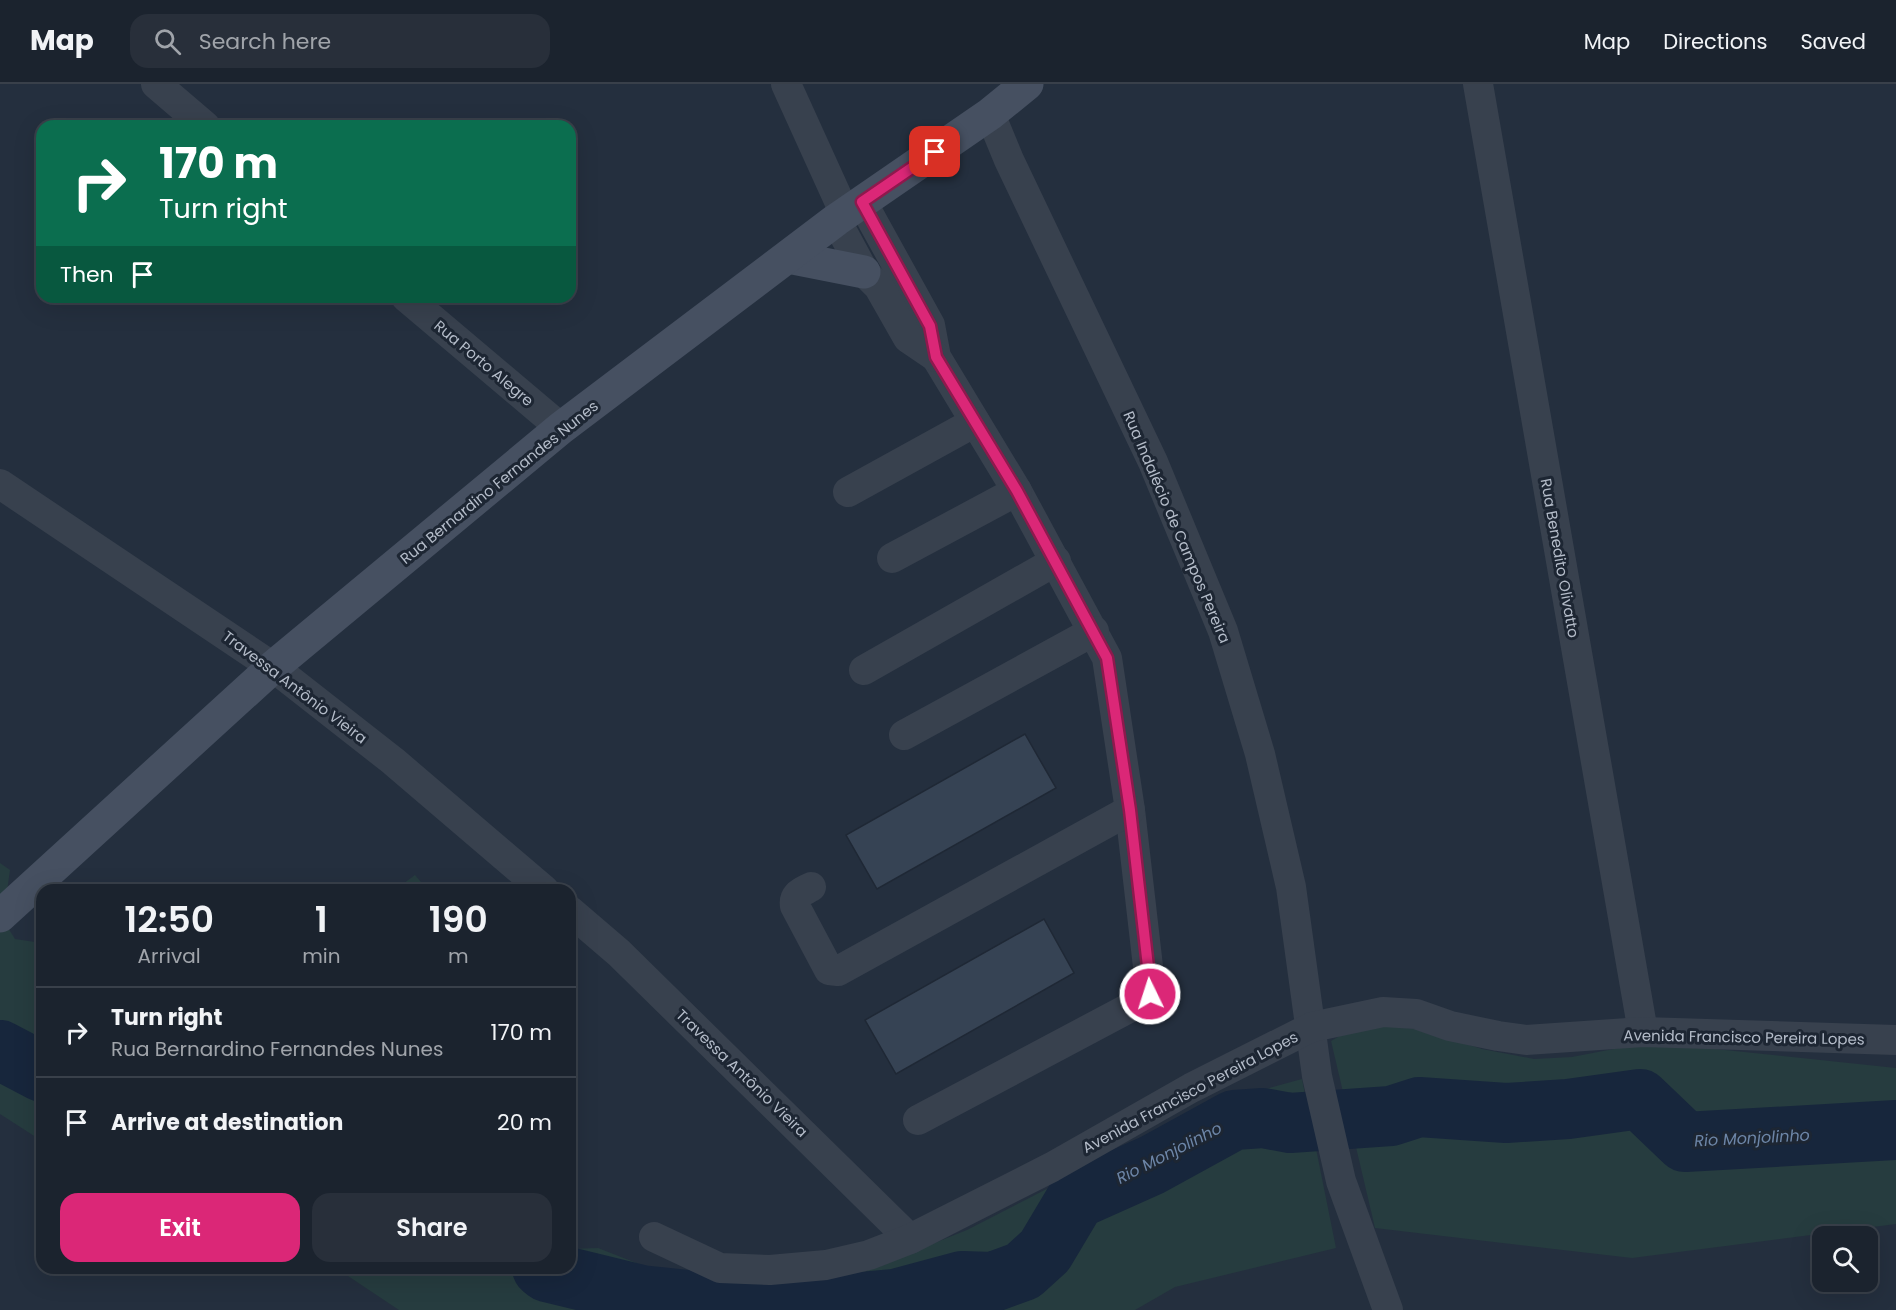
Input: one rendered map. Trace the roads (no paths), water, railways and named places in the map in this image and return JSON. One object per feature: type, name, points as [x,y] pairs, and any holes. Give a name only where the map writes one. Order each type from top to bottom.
[{"type":"street","points":[[156,84],[199,120]]},
{"type":"street","points":[[786,84],[848,212],[930,326],[936,357],[1017,491],[1107,658],[1130,810],[1150,994],[1144,1000],[918,1120]]},
{"type":"street","name":"Rua Bernardino Fernandes Nunes","points":[[0,916],[273,667],[561,428],[848,212],[990,114],[1027,84]]},
{"type":"street","name":"Rua Benedito Olivatto","points":[[1478,84],[1643,1032]]},
{"type":"street","name":"Rua Indalécio de Campos Pereira","points":[[990,114],[1009,160],[1153,462],[1223,631],[1260,754],[1292,886],[1317,1076],[1341,1181],[1388,1310]]},
{"type":"street","points":[[848,212],[864,272],[879,287],[908,338],[936,357]]},
{"type":"street","points":[[789,256],[864,272]]},
{"type":"street","name":"Rua Porto Alegre","points":[[413,303],[561,428]]},
{"type":"street","points":[[848,492],[975,422]]},
{"type":"street","name":"Travessa Antônio Vieira","points":[[0,484],[273,667],[393,760],[537,884]]},
{"type":"street","points":[[892,558],[1017,491]]},
{"type":"street","points":[[864,670],[1056,561]]},
{"type":"street","points":[[904,735],[1094,631]]},
{"type":"street","points":[[812,887],[796,895],[795,906],[830,970],[838,971],[1130,810]]},
{"type":"street","name":"Travessa Antônio Vieira","points":[[576,916],[619,953],[910,1239]]},
{"type":"street","name":"Avenida Francisco Pereira Lopes","points":[[654,1237],[720,1268],[770,1270],[826,1265],[869,1255],[910,1239],[1052,1167],[1191,1088],[1312,1027],[1383,1011],[1416,1014],[1450,1026],[1526,1040],[1643,1032],[1896,1040]]},
{"type":"waterway","name":"Rio Monjolinho","points":[[0,1050],[36,1069]]},
{"type":"waterway","name":"Rio Monjolinho","points":[[555,1274],[641,1295],[753,1307],[801,1307],[895,1299],[962,1281],[993,1282],[1023,1271],[1045,1251],[1076,1199],[1152,1165],[1234,1120],[1263,1118],[1290,1123],[1391,1116],[1419,1107],[1506,1113],[1568,1109],[1640,1099],[1685,1142],[1896,1130]]},
{"type":"waterway","points":[[949,1310],[962,1281]]}]
